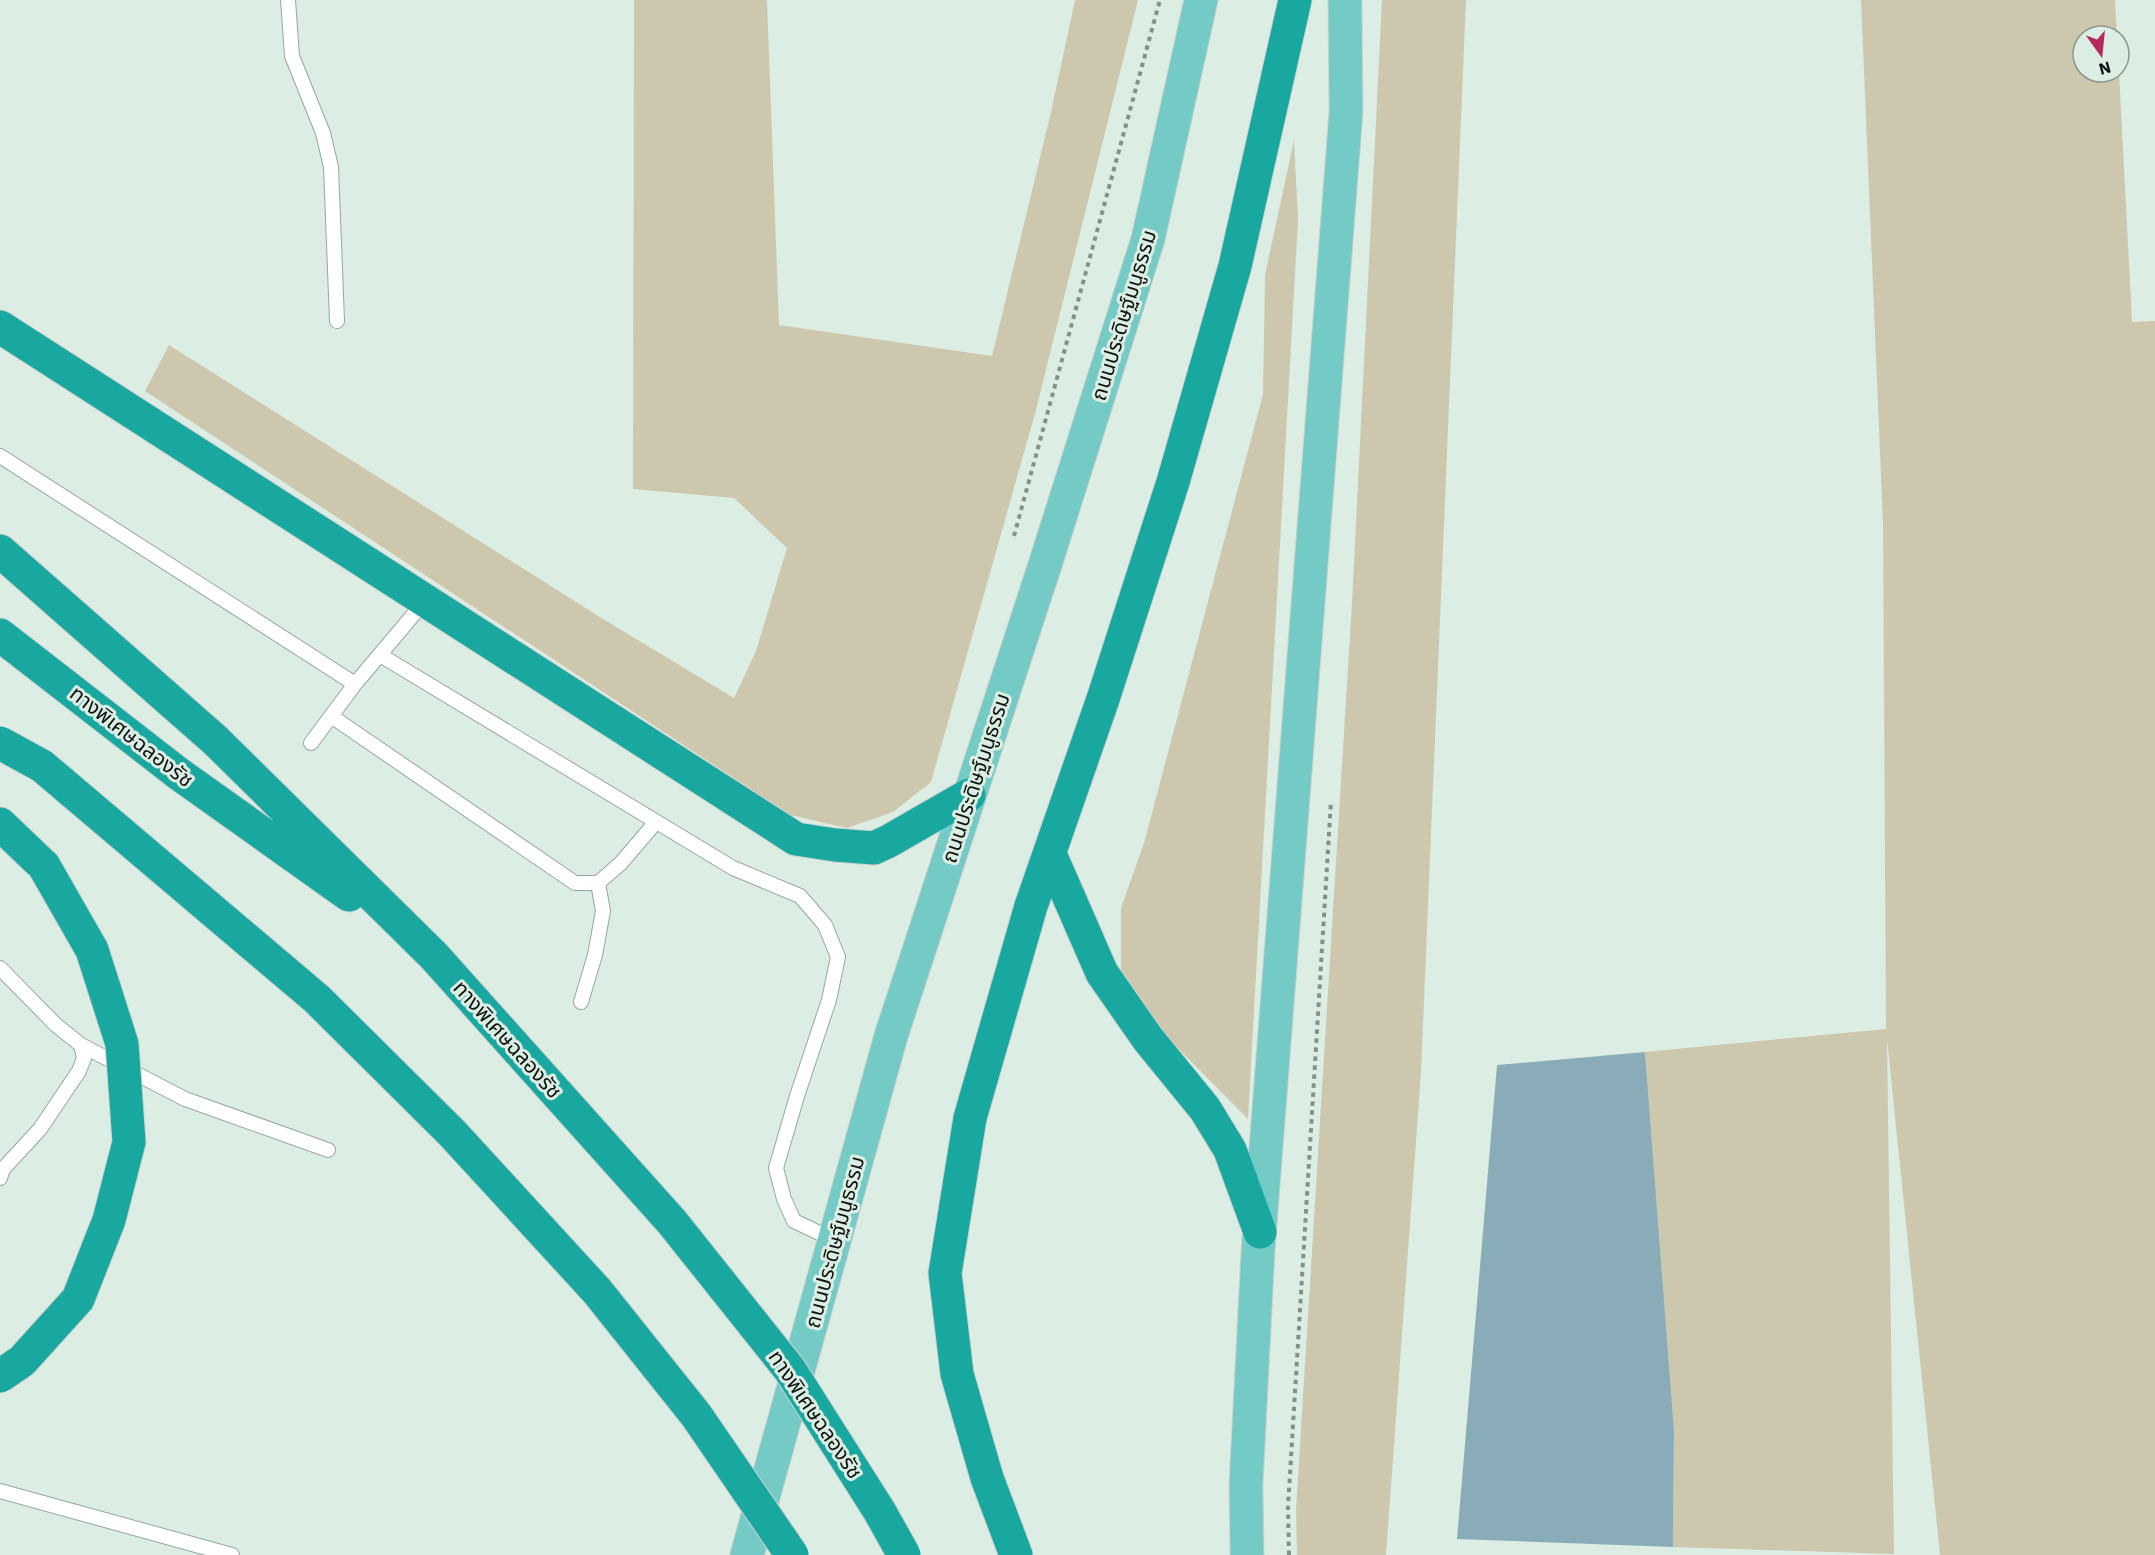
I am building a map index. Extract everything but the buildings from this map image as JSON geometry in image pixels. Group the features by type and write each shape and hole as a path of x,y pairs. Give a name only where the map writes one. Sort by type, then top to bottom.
{"highway":[{"path":"1016,1555 987,1478 957,1374 945,1273 970,1118 1031,906 1103,699 1169,493 1232,277 1295,0"},
{"path":"0,327 796,839 874,848 969,795"},
{"path":"0,551 215,740 434,956"},
{"name":"ทางพิเศษฉลองรัช","path":"0,635 179,774 434,956 672,1222 790,1370 880,1512 904,1555"},
{"path":"0,743 42,765 317,999 452,1134 604,1300 696,1414 792,1555"},
{"path":"0,824 44,866 92,950 122,1044 129,1142 109,1220 78,1299 22,1361 0,1376"},
{"path":"1050,854 1102,974 1148,1039 1205,1109 1230,1150 1260,1232"}],"main road":[{"name":"ถนนประดิษฐ์มนูธรรม","path":"747,1555 891,1036 1148,239 1201,0"},
{"path":"1247,1555 1246,1484 1260,1232 1346,112 1346,0"}],"lane":[{"path":"288,0 292,56 323,133 331,167 337,321"},
{"path":"0,456 355,684"},
{"path":"311,742 355,684 426,601"},
{"path":"380,655 733,868 800,896 825,925 838,957 829,1000 776,1168 784,1199 794,1221 834,1240"},
{"path":"331,716 575,883 598,883 621,863 656,822"},
{"path":"581,1002 595,955 603,911 598,883"},
{"path":"0,968 56,1025 81,1045 185,1099 328,1150"},
{"path":"0,1178 3,1169 40,1129 79,1071 84,1058 81,1045"},
{"path":"0,1491 232,1555"}],"shaded area":[{"path":"634,0 767,0 779,325 992,356 1051,112 1075,0 1138,0 1036,410 931,782 893,812 847,828 790,815 145,391 169,345 603,619 734,698 756,651 787,548 734,498 633,489"},
{"path":"1382,0 1466,0 1421,1072 1386,1555 1297,1555 1296,1510 1352,603"},
{"path":"1861,0 2115,0 2116,24 2071,24 2071,84 2120,84 2132,322 2155,321 2155,1555 1940,1555 1887,1039 1894,1554 1673,1547 1674,1430 1645,1052 1886,1029 1883,524"},
{"path":"1294,140 1298,220 1248,1119 1146,1016 1121,970 1121,908 1144,843 1263,394 1265,275"}],"water":[{"path":"1645,1052 1674,1430 1673,1547 1457,1539 1497,1065"}]}
